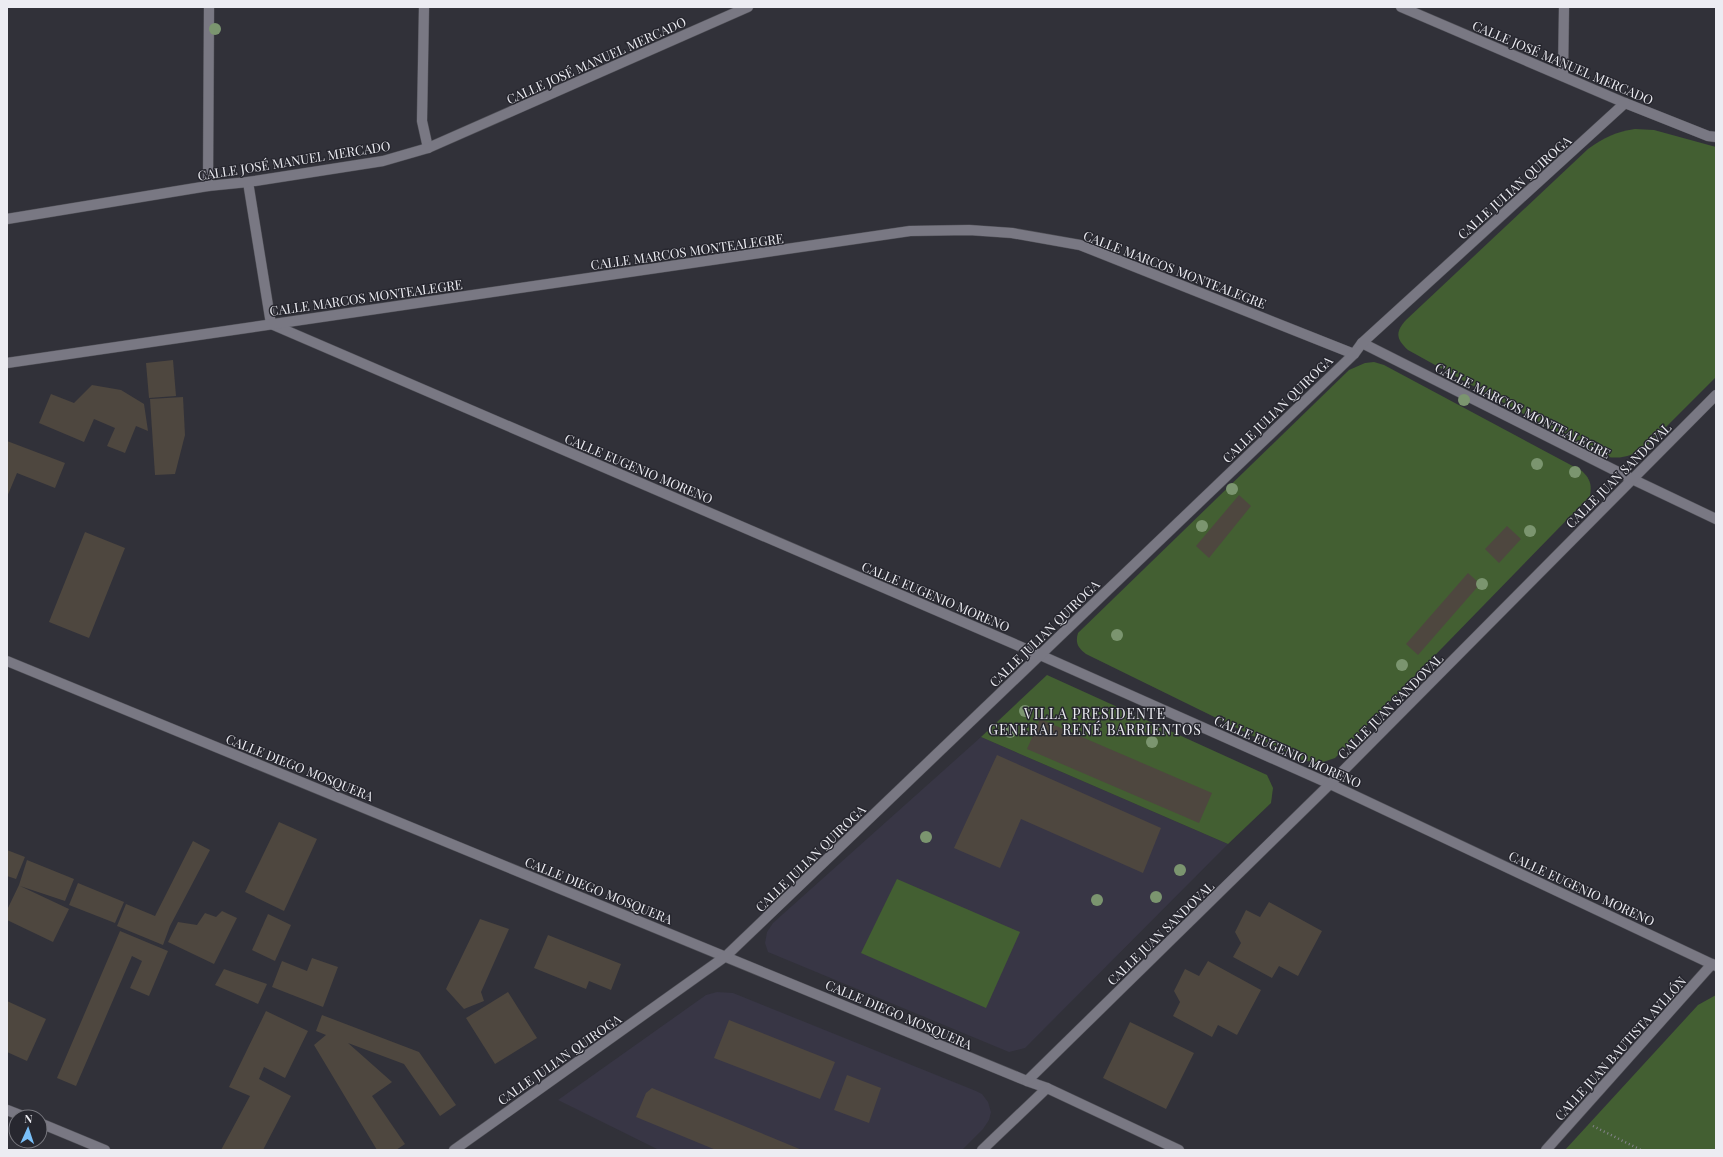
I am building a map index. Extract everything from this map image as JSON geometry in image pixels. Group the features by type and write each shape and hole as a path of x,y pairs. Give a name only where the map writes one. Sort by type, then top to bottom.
{"street":[{"path":"208,7 208,186"},
{"path":"424,7 422,121 428,148"},
{"name":"CALLE JOSÉ MANUEL MERCADO","path":"7,220 208,186 248,182 383,161 428,148 748,7"},
{"name":"CALLE JOSÉ MANUEL MERCADO","path":"1401,7 1625,103 1708,136 1716,137"},
{"path":"1563,76 1564,7"},
{"name":"CALLE JULIAN QUIROGA","path":"454,1150 726,956 1354,354 1362,343 1625,103"},
{"path":"248,182 271,324"},
{"name":"CALLE MARCOS MONTEALEGRE","path":"7,363 910,231 969,230 1012,233 1080,245 1354,354"},
{"name":"CALLE EUGENIO MORENO","path":"271,324 1040,655 1330,784 1714,965"},
{"name":"CALLE MARCOS MONTEALEGRE","path":"1362,343 1632,479 1716,519"},
{"name":"CALLE JUAN SANDOVAL","path":"1027,1081 1330,784 1716,395"},
{"name":"CALLE DIEGO MOSQUERA","path":"7,661 1047,1088 1179,1150"},
{"name":"CALLE JUAN BAUTISTA AYLLÓN","path":"1546,1150 1714,965"},
{"path":"982,1150 1047,1088"},
{"path":"48,1126 105,1150"}],"path":[{"path":"1575,1118 1641,1150"}],"shaded area":[{"path":"981,737 1228,844 1025,1048 1009,1052 768,952 765,943 767,932 773,923"},
{"path":"717,992 733,993 976,1091 982,1094 988,1102 991,1112 989,1120 983,1129 962,1150 659,1150 558,1100 706,995"}],"green space":[{"path":"1635,129 1654,130 1716,147 1716,377 1647,446 1635,453 1618,458 1598,455 1408,350 1399,339 1398,335 1402,324 1406,320 1588,149 1610,136"},
{"path":"1374,362 1384,365 1582,471 1590,482 1591,492 1590,496 1335,758 1323,762 1304,761 1086,654 1081,650 1077,642 1078,633 1349,370 1365,363"},
{"path":"1047,675 1267,775 1273,788 1271,803 1228,844 981,737"},
{"path":"897,879 1020,932 986,1008 861,953"},
{"path":"1716,995 1716,1150 1565,1150 1698,1005"}],"building":[{"path":"173,360 176,396 149,398 146,363"},
{"path":"92,385 121,390 144,404 148,431 136,426 125,453 107,446 115,428 94,419 84,442 39,423 51,394 74,403"},
{"path":"183,397 185,435 175,474 155,475 150,399"},
{"path":"7,441 65,463 55,488 17,473 7,497"},
{"path":"1239,495 1251,506 1209,558 1196,546"},
{"path":"1507,526 1521,539 1499,563 1485,549"},
{"path":"85,532 125,548 89,638 49,622"},
{"path":"1468,573 1480,584 1418,655 1406,644"},
{"path":"1040,719 1212,793 1199,823 1027,749"},
{"path":"997,755 1161,828 1143,873 1021,819 1000,868 954,848"},
{"path":"279,822 317,839 284,911 245,892"},
{"path":"193,841 210,850 170,926 163,945 117,926 126,904 155,916"},
{"path":"7,850 25,857 16,879 7,876"},
{"path":"27,860 74,879 65,901 20,886 69,909 53,942 7,920 7,910 19,885"},
{"path":"78,883 124,902 115,923 69,905"},
{"path":"1269,902 1322,931 1298,976 1279,966 1272,978 1233,957 1241,943 1235,932 1246,910 1260,917"},
{"path":"222,911 237,918 214,964 168,942 178,922 197,925 205,913 216,917"},
{"path":"268,914 291,925 275,961 252,950"},
{"path":"480,919 509,929 481,992 484,1001 464,1009 446,989"},
{"path":"120,931 168,951 149,996 130,988 142,961 132,956 76,1086 57,1078"},
{"path":"548,935 621,964 611,990 589,981 586,989 534,968"},
{"path":"312,958 338,967 323,1007 272,987 282,961 307,971"},
{"path":"1208,961 1261,990 1237,1035 1218,1025 1212,1037 1173,1016 1180,1002 1174,991 1185,969 1199,976"},
{"path":"224,969 267,984 258,1004 215,985"},
{"path":"508,992 537,1038 495,1064 466,1018"},
{"path":"7,1001 46,1019 27,1061 7,1052"},
{"path":"266,1011 308,1031 285,1078 264,1067 259,1079 291,1096 263,1150 221,1150 250,1096 229,1087"},
{"path":"322,1015 419,1052 456,1105 440,1116 404,1064 348,1043 392,1082 372,1096 405,1144 396,1150 377,1150 314,1045 326,1035 316,1031"},
{"path":"729,1020 835,1062 820,1099 714,1058"},
{"path":"1130,1022 1194,1053 1166,1109 1103,1078"},
{"path":"847,1075 881,1088 869,1123 834,1110"},
{"path":"652,1088 802,1150 716,1150 636,1117 646,1093"}],"district":[{"name":"VILLA PRESIDENTE GENERAL RENÉ BARRIENTOS","path":"1095,722"}]}
